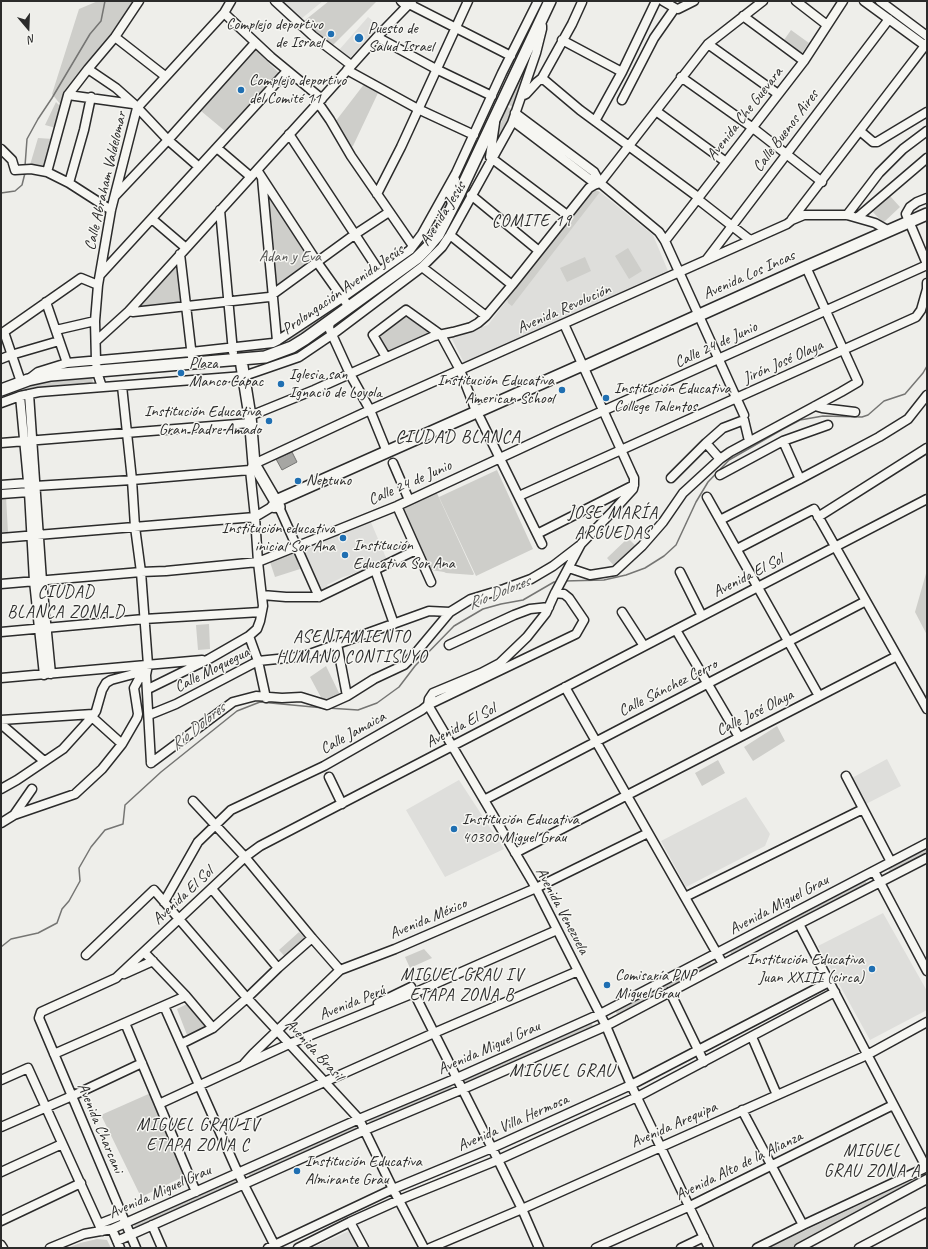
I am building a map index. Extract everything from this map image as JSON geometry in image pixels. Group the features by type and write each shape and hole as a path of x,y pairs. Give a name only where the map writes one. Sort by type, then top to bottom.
{"main road":[{"name":"Prolongación Avenida Jesús","path":"1,390 24,381 96,366 193,364 265,357 279,359 330,320 417,258 438,235 452,209 550,1"},
{"name":"Avenida Los Incas","path":"275,505 478,414 580,366 584,367 927,214"},
{"path":"238,360 244,376 250,420 252,467 275,505"},
{"name":"Avenida Los Incas","path":"275,505 388,452 478,414"}],"street":[{"path":"47,172 68,95 115,37 140,1"},
{"name":"Calle Abraham Valdelomar","path":"102,387 96,366 95,321 98,285 111,210 135,106 224,13 231,1"},
{"path":"275,1 349,68 418,108 474,135"},
{"path":"377,194 401,147 468,1"},
{"path":"98,285 81,278 2,333 24,381 38,372 67,363 96,366 191,352 273,343 277,341 342,298 410,250 422,234 456,173 538,1"},
{"path":"595,121 622,72 656,1"},
{"path":"663,1 678,9 694,1"},
{"path":"1,443 250,420 434,336 471,327 478,323 486,316 512,285 589,188 600,183 708,44 764,1"},
{"path":"796,1 827,26"},
{"name":"Avenida Che Guevara","path":"664,241 804,61 843,1"},
{"path":"792,220 926,45 864,1"},
{"path":"880,1 927,36"},
{"path":"96,341 129,311 319,102 407,2 511,56"},
{"path":"522,95 524,96 536,82 542,78 572,24 578,2"},
{"path":"622,100 654,38 675,8"},
{"path":"224,13 319,102 320,107 330,120 351,156 413,246"},
{"path":"743,16 804,61"},
{"name":"Calle Buenos Aires","path":"706,261 889,19"},
{"name":"Avenida Jesús","path":"1,403 20,396 44,392 244,376 279,359 304,354 333,334 422,267 442,247 450,235 514,117 536,53 542,29 540,23"},
{"path":"376,36 436,69 492,96"},
{"path":"115,37 165,76"},
{"path":"562,40 622,72"},
{"path":"115,196 168,140 255,43"},
{"path":"708,44 778,94"},
{"path":"88,69 116,88 168,140 199,167"},
{"path":"100,276 287,71"},
{"path":"542,78 595,121 698,197 700,201 750,240"},
{"path":"681,78 753,128 822,182"},
{"path":"68,95 135,106"},
{"path":"69,183 91,98"},
{"path":"656,111 726,162"},
{"path":"860,131 873,142 877,142 927,112"},
{"path":"514,117 594,172 600,183 659,232 679,272 744,415"},
{"path":"495,118 490,154 492,159 567,215"},
{"path":"848,216 879,173 902,149 927,131"},
{"path":"289,134 379,271"},
{"path":"217,148 251,177"},
{"path":"1,149 12,160 15,170 31,169 47,172 69,183 111,210"},
{"path":"858,218 927,158"},
{"path":"257,170 317,262 349,307"},
{"path":"452,209 451,199 456,173"},
{"path":"262,177 277,341"},
{"path":"471,195 539,250"},
{"path":"927,198 916,202 910,207 906,214 927,264"},
{"path":"220,210 233,348 238,360"},
{"path":"129,311 133,312 269,297 354,235 389,212"},
{"name":"Avenida Revolución","path":"252,467 370,410 706,261 804,215 848,216 875,223 889,231"},
{"path":"152,219 183,251 186,306 193,364"},
{"path":"450,235 512,285"},
{"name":"Calle 24 de Junio","path":"1,584 258,562 397,506 604,410 718,360 927,264"},
{"path":"422,267 486,316"},
{"path":"567,570 590,575 616,570 642,546 663,522 683,493 720,459 749,441 858,382 806,267"},
{"name":"Jirón José Olaya","path":"519,496 916,317 921,310 927,289 927,283"},
{"path":"46,302 67,363"},
{"path":"386,357 373,335 406,310 441,335 460,370 478,414 542,544"},
{"path":"330,320 329,328 350,374 370,410 388,452"},
{"path":"56,330 95,321"},
{"path":"122,386 141,572 148,666 146,675 148,689 151,763 233,702 256,696 266,698 301,697 327,705 347,696 374,679 404,665 450,612 471,599 531,579 553,566 581,544 632,490 634,484 632,474 564,324"},
{"path":"1,359 59,341"},
{"path":"29,394 32,440 30,487"},
{"path":"720,520 879,437 908,419 927,395"},
{"path":"20,396 23,440 30,487 48,674"},
{"path":"815,406 855,412"},
{"path":"671,478 723,428 744,420 749,441"},
{"path":"720,475 783,441 828,425"},
{"path":"783,441 800,479"},
{"path":"706,443 720,459"},
{"path":"818,517 927,448"},
{"path":"393,463 409,500"},
{"path":"1,485 30,487 132,480 252,467 258,562 263,606 257,629 249,636 209,659 148,689"},
{"path":"537,534 634,484"},
{"path":"1,494 30,487"},
{"path":"707,497 819,696"},
{"name":"Avenida El Sol","path":"39,1018 41,1012 116,978 245,857 260,846 927,499"},
{"path":"1,538 255,517 275,505 297,547 319,597"},
{"path":"397,506 431,582"},
{"path":"736,549 814,509 897,656 925,700 927,709"},
{"path":"428,705 429,699 433,693 481,673 500,662 527,637 546,613 581,544"},
{"path":"262,595 319,597 416,550"},
{"path":"375,570 394,624"},
{"path":"680,572 702,616"},
{"name":"Calle Jamaica","path":"164,902 198,842 231,810 324,766 428,705 576,634 584,620 569,598 556,591"},
{"name":"Calle Sánchez Cerro","path":"484,800 866,601"},
{"path":"449,645 514,615 530,610 549,607"},
{"name":"Calle Moquegua","path":"149,715 176,704 258,660 307,655 429,611 450,612"},
{"path":"1,632 144,619 261,612"},
{"path":"622,612 644,646"},
{"path":"676,630 739,737"},
{"path":"249,636 258,660 266,698"},
{"path":"337,644 347,696"},
{"name":"Calle José Olaya","path":"515,853 897,656"},
{"path":"1,678 148,666 209,659"},
{"path":"1,789 64,749 96,711 102,690 106,683 111,680 141,672 148,666"},
{"path":"1,823 14,815 75,794 102,769 122,744 137,718 138,714 134,688 141,675 141,672"},
{"path":"564,688 723,964"},
{"name":"Avenida Venezuela","path":"428,705 536,888 606,1026 631,1086 709,1248"},
{"path":"1,720 93,715 122,744"},
{"path":"1,724 44,761"},
{"path":"846,776 891,862"},
{"path":"329,777 342,804"},
{"path":"14,815 32,789"},
{"path":"194,802 245,857 340,970"},
{"path":"685,897 863,809"},
{"name":"Avenida México","path":"244,1064 340,970 395,949 536,888 648,833"},
{"name":"Avenida Miguel Grau","path":"50,1248 100,1228 112,1230 359,1119 457,1078 600,1014 927,843"},
{"name":"Avenida Miguel Grau","path":"119,1244 131,1235 152,1225 606,1026 927,858"},
{"path":"874,871 927,970"},
{"path":"212,889 278,968"},
{"name":"Avenida Brasil","path":"86,955 154,890 247,998 359,1119 366,1130 393,1190 424,1248"},
{"path":"757,1248 926,1167 799,924"},
{"path":"539,1248 522,1209 413,990 557,930"},
{"path":"181,1044 212,1028 312,938"},
{"path":"144,952 186,996 212,1028"},
{"path":"116,978 153,961"},
{"path":"219,1129 434,1033 578,971"},
{"name":"Avenida Villa Hermosa","path":"273,1247 393,1190 631,1086 829,982"},
{"name":"Avenida Perú","path":"159,1104 289,1044 358,1016 370,1006 413,990"},
{"path":"670,992 704,1062"},
{"name":"Avenida Villa Hermosa","path":"298,1248 399,1200 498,1160 637,1097 835,992"},
{"path":"54,1054 186,996"},
{"path":"164,1006 238,1173 273,1247"},
{"name":"Avenida Charcani","path":"39,1018 136,1248"},
{"path":"125,1023 196,1192"},
{"path":"925,1023 927,1032"},
{"name":"Avenida Arequipa","path":"430,1248 522,1209 867,1055 925,1023"},
{"path":"752,1037 777,1095"},
{"path":"1,1127 142,1063"},
{"path":"1,1080 28,1068 100,1228 122,1215"},
{"name":"Avenida Alto de la Alianza","path":"596,1248 690,1206 893,1105"},
{"path":"742,1110 803,1225"},
{"path":"1,1172 62,1144"},
{"path":"803,1247 927,1179"},
{"path":"1,1221 81,1183"},
{"path":"859,1248 927,1212"},
{"path":"350,1222 364,1248"},
{"path":"152,1225 162,1248"},
{"path":"112,1230 119,1244"},
{"path":"681,1248 704,1237"}],"shaded area":[{"path":"280,1 323,1 301,19"},
{"name":"Puesto de Salud Israel","path":"368,17 379,26 349,59 339,50"},
{"path":"595,190 600,192 653,235 668,271 667,273 465,365 451,337 488,325 550,243"},
{"path":"292,452 297,462 282,470 276,459"},
{"name":"Institución Educativa Sor Ana","path":"370,520 387,560 343,577 327,585 329,589 322,591 303,550"},
{"path":"887,759 901,786 866,804 850,779"},
{"name":"Institución Educativa 40300 Miguel Grau","path":"459,780 504,849 445,877 406,810"},
{"path":"746,797 770,834 765,846 686,887 661,841"},
{"name":"Institución Educativa Juan XXIII (circa)","path":"883,913 927,991 927,1010 870,1040 818,946"},
{"path":"351,1230 360,1248 312,1248"}],"green space":[{"path":"98,1 136,1 61,105 52,94 79,9"},
{"name":"Complejo deportivo de Israel","path":"329,1 377,1 332,46 304,21"},
{"path":"791,30 809,43 802,53 784,40"},
{"name":"Complejo deportivo del Comité 11","path":"255,49 279,73 225,131 201,111"},
{"path":"532,51 528,64 513,107 507,104"},
{"path":"365,83 378,91 378,93 353,146 350,148 335,122"},
{"path":"56,102 61,107 56,128 45,125"},
{"path":"506,106 513,110 495,145"},
{"path":"38,138 53,139 45,169 30,165"},
{"path":"450,189 449,208 441,223 422,248 349,302 347,297 404,256"},
{"name":"Adan y Eva","path":"267,190 312,261 276,287 273,256"},
{"path":"595,190 600,192 512,306 508,303 507,298 591,192"},
{"path":"890,196 900,207 883,223 873,212"},
{"path":"628,248 642,271 629,279 615,256"},
{"path":"585,257 591,271 567,282 560,268"},
{"path":"179,263 182,304 139,308"},
{"path":"409,270 411,273 337,328 335,322"},
{"path":"341,303 343,305 302,337 269,352 238,354 239,351 272,346"},
{"path":"406,315 430,333 387,353 378,336"},
{"path":"92,377 93,383 34,389 1,399 1,395 27,385 51,380"},
{"path":"497,470 533,549 476,576 439,497"},
{"path":"436,491 474,574 473,575 446,573 431,570 400,507"},
{"path":"1,496 6,496 8,533 1,533"},
{"path":"628,538 637,547 616,568 607,558"},
{"path":"295,553 300,569 275,577 270,562"},
{"path":"927,570 927,635 915,612"},
{"path":"209,624 210,649 198,650 196,625"},
{"path":"326,666 340,695 324,703 310,677"},
{"path":"777,726 785,741 753,761 744,747"},
{"path":"718,760 725,773 702,786 695,773"},
{"path":"927,847 927,855 891,874 888,868"},
{"path":"864,879 868,885 732,956 729,950"},
{"path":"299,932 308,941 288,960 279,950"},
{"path":"424,949 432,958 410,968 405,957"},
{"path":"709,960 712,966 618,1016 615,1010"},
{"path":"189,1003 208,1026 187,1035 177,1009"},
{"path":"587,1022 591,1023 593,1026 589,1030 466,1085 462,1080"},
{"path":"450,1085 452,1087 451,1091 370,1124 369,1121 372,1117"},
{"path":"153,1092 189,1174 141,1197 101,1115"},
{"path":"354,1124 360,1128 250,1177 249,1174 251,1171"},
{"path":"927,1173 927,1176 791,1248 768,1248"},
{"path":"234,1178 238,1179 239,1182 237,1185 138,1229 135,1228 134,1225 136,1222"},
{"path":"97,1239 107,1240 111,1248 68,1248 80,1243"}],"waterway":[{"path":"25,166 27,139 90,34 101,21 105,1"},
{"path":"1,193 15,191 22,185 25,173"},
{"name":"Río Dolores","path":"564,581 604,580 626,575 645,568 664,556 676,545 696,502 708,482 729,460 800,420 823,416 862,417 868,415 884,401 905,394 927,366"},
{"name":"Río Dolores","path":"328,708 358,710 377,703 399,687 415,666 454,626 483,609 523,600 554,582 558,582"},
{"name":"Río Dolores","path":"1,947 11,939 38,933 57,923 62,909 69,901 80,881 79,868 91,847 105,830 123,824 125,805 161,772 237,711 260,702 324,708"}],"place":[{"name":"Complejo deportivo de Israel","path":"331,34"},
{"name":"Puesto de Salud Israel","path":"359,38"},
{"name":"Complejo deportivo del Comité 11","path":"241,90"},
{"name":"Plaza Manco Cápac","path":"181,373"},
{"name":"Iglesia san Ignacio de Loyola","path":"281,384"},
{"name":"Institución Educativa American School","path":"562,390"},
{"name":"Institución Educativa College Talentos","path":"606,398"},
{"name":"Institución Educativa Gran Padre Amado","path":"269,421"},
{"name":"Neptuno","path":"298,481"},
{"name":"Institución educativa inicial Sor Ana","path":"343,538"},
{"name":"Institución Educativa Sor Ana","path":"345,555"},
{"name":"Institución Educativa 40300 Miguel Grau","path":"454,829"},
{"name":"Institución Educativa Juan XXIII (circa)","path":"872,969"},
{"name":"Comisaría PNP Miguel Grau","path":"607,985"},
{"name":"Institución Educativa Almirante Grau","path":"297,1171"}],"district":[{"name":"COMITE 19","path":"532,222"},
{"name":"CIUDAD BLANCA","path":"458,437"},
{"name":"JOSE MARÍA ARGUEDAS","path":"613,524"},
{"name":"CIUDAD BLANCA ZONA D","path":"66,603"},
{"name":"ASENTAMIENTO HUMANO CONTISUYO","path":"352,648"},
{"name":"MIGUEL GRAU IV ETAPA ZONA B","path":"462,986"},
{"name":"MIGUEL GRAU","path":"562,1071"},
{"name":"MIGUEL GRAU IV ETAPA ZONA C","path":"198,1136"},
{"name":"MIGUEL GRAU ZONA A","path":"872,1162"}]}
